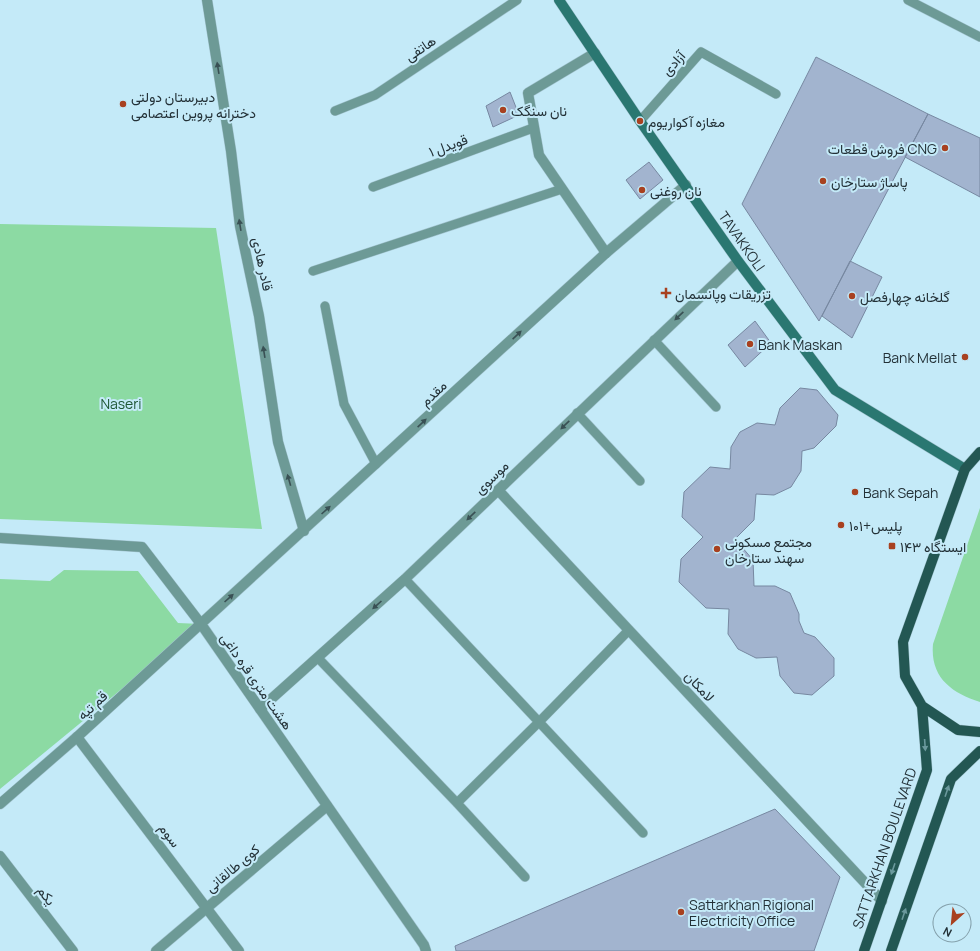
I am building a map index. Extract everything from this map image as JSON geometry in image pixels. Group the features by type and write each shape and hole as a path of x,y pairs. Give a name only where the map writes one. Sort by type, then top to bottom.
{"main road":[{"name":"TAVAKKOLI","path":"559,0 640,121 738,261 835,390 965,469"},
{"path":"980,452 965,469 903,642 905,676 922,706 958,730 980,732"},
{"name":"SATTARKHAN BOULEVARD","path":"864,951 927,770 922,706"},
{"path":"891,951 951,779 980,751"}],"street":[{"name":"قادر هادی","path":"207,0 231,151 240,226 259,316 278,442 304,531"},
{"path":"595,53 528,93 539,155 606,253"},
{"name":"مقدم","path":"201,624 606,253 686,185"},
{"name":"موسوی","path":"260,709 405,579 577,413 738,261"},
{"name":"لامکان","path":"498,490 882,901"},
{"name":"هشت متری قره داغی","path":"0,538 142,547 201,624 424,945 426,951"},
{"name":"قم تپه","path":"0,804 78,737 201,624"},
{"name":"سوم","path":"78,737 240,951"},
{"name":"کوی طالقانی","path":"156,951 206,907 327,806"},
{"name":"یکم","path":"0,856 73,951"}],"lane":[{"name":"هاتفی","path":"335,110 375,95 517,0"},
{"path":"908,0 980,37"},
{"name":"آزادی","path":"640,121 701,52 776,94"},
{"name":"قویدل ۱","path":"373,187 533,128"},
{"path":"313,271 562,189"},
{"path":"326,306 344,404 376,464"},
{"path":"654,340 716,408"},
{"path":"577,413 640,481"},
{"path":"405,579 644,833"},
{"path":"457,803 629,630"},
{"path":"318,658 457,803 525,877"}],"green space":[{"name":"Naseri","path":"0,224 216,228 262,529 0,519"},
{"path":"980,508 980,702 960,694 944,682 935,666 933,644"},
{"path":"64,570 138,571 178,623 201,624 0,789 0,579 50,581"}],"building":[{"name":"پاساژ ستارخان","path":"816,57 928,114 819,321 742,204"},
{"name":"نان سنگک","path":"510,92 519,115 493,127 486,106"},
{"name":"فروش قطعات CNG","path":"928,114 980,138 980,197 905,157"},
{"name":"نان روغنی","path":"649,162 663,180 640,199 626,180"},
{"name":"گلخانه چهارفصل","path":"850,261 882,277 852,338 822,316"},
{"name":"Bank Maskan","path":"755,321 771,343 745,367 728,345"},
{"name":"مجتمع مسکونی سهند ستارخان","path":"800,388 817,390 838,415 836,426 814,448 802,451 801,471 791,487 774,495 756,494 754,520 735,539 753,560 754,586 775,586 790,593 799,614 799,621 804,633 815,637 834,658 834,676 812,695 794,693 780,676 777,657 756,658 738,649 728,634 729,609 706,608 679,582 681,559 703,537 682,517 684,492 710,467 730,469 731,447 740,432 757,423 775,425 780,408"},
{"name":"Sattarkhan Rigional Electricity Office","path":"775,809 840,877 814,951 456,951 455,946"}],"place":[{"name":"دبیرستان دولتی دخترانه پروین اعتصامی","path":"123,104"},
{"name":"نان سنگک","path":"503,110"},
{"name":"مغازه آکواریوم","path":"640,121"},
{"name":"فروش قطعات CNG","path":"945,148"},
{"name":"پاساژ ستارخان","path":"823,181"},
{"name":"نان روغنی","path":"642,190"},
{"name":"تزریقات وپانسمان","path":"666,293"},
{"name":"گلخانه چهارفصل","path":"852,296"},
{"name":"Bank Maskan","path":"750,344"},
{"name":"Bank Mellat","path":"965,357"},
{"name":"Bank Sepah","path":"855,492"},
{"name":"پلیس+۱۰۱","path":"841,525"},
{"name":"ایستگاه ۱۴۳","path":"892,546"},
{"name":"مجتمع مسکونی سهند ستارخان","path":"717,549"},
{"name":"Sattarkhan Rigional Electricity Office","path":"681,912"}]}
